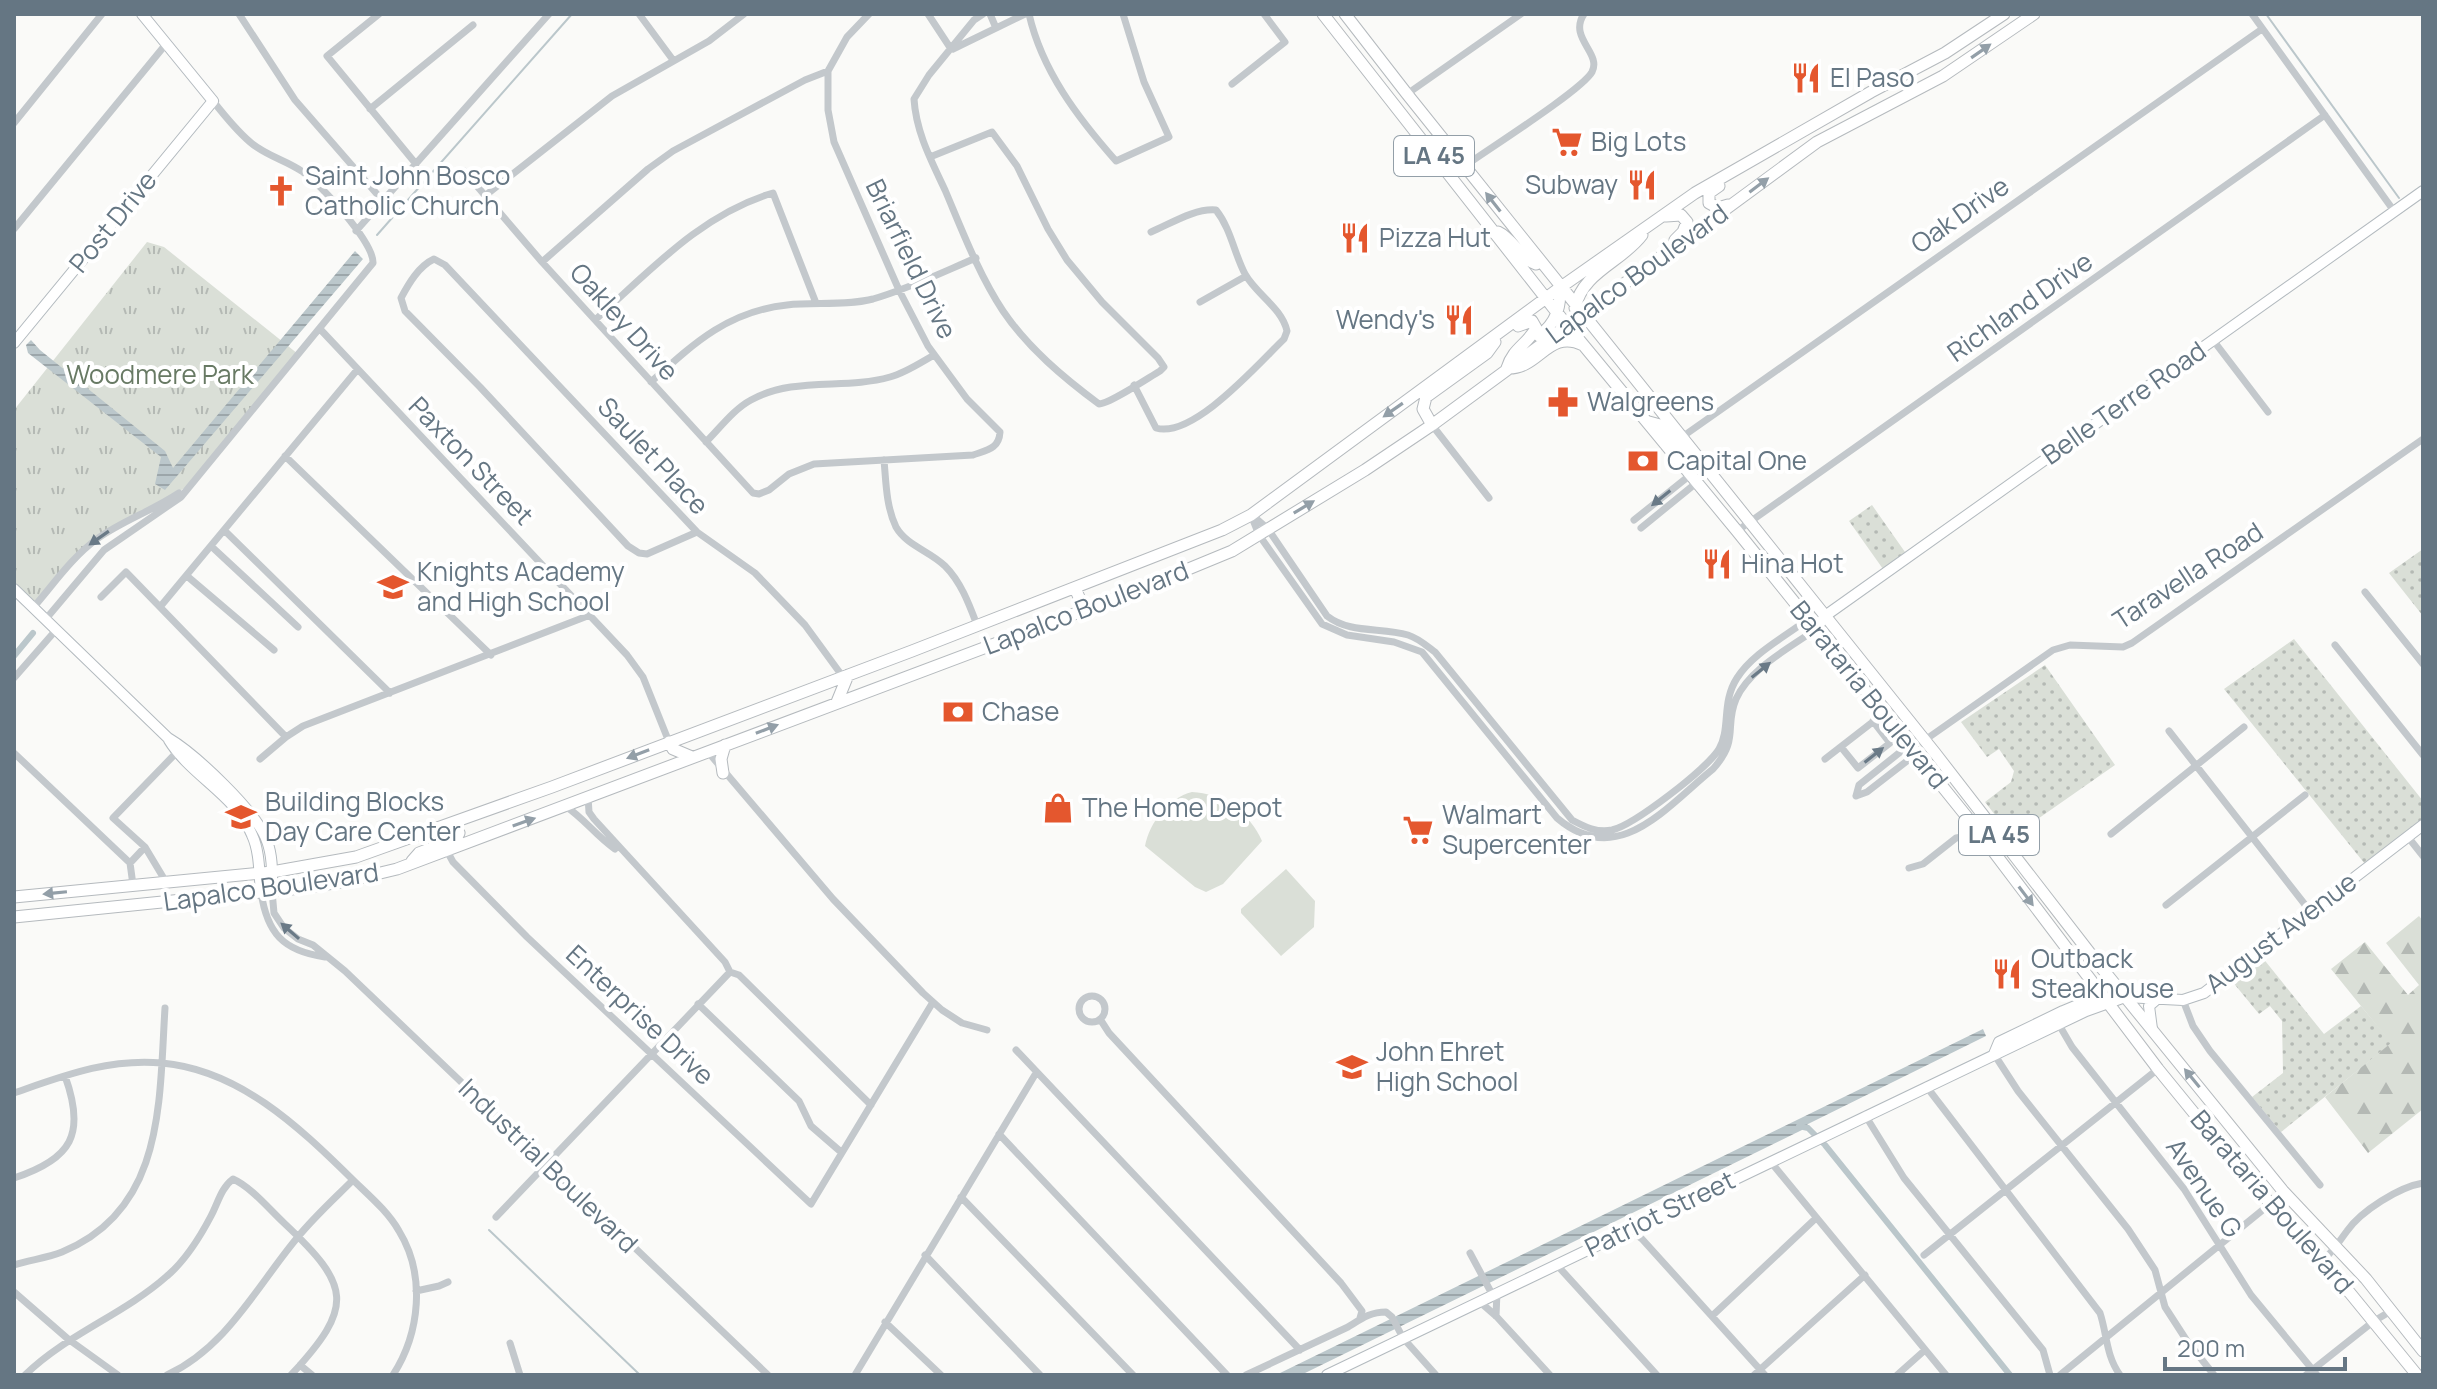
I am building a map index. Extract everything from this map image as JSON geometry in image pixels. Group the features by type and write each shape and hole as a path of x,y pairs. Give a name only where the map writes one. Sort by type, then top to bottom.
{"main road":[{"name":"Barataria Boulevard","path":"1323,14 1558,313 1574,319 1645,391 1925,740 2125,997 2283,1191 2423,1351"},
{"name":"Barataria Boulevard","path":"1345,14 1560,286 1586,348 1975,827 2158,1069 2417,1375"},
{"name":"Lapalco Boulevard","path":"14,897 272,872 356,857 515,801 960,633 1222,530 1251,515 1560,286 1716,180 1945,53 2004,14"},
{"name":"Lapalco Boulevard","path":"20,916 347,881 409,865 1217,557 1365,470 1432,425 1817,142 1943,76 2034,14"},
{"path":"1383,90 1407,94"},
{"path":"1394,105 1419,110"},
{"path":"1735,204 1718,208 1707,199 1709,193 1734,177 1757,156"},
{"path":"1439,162 1465,166"},
{"path":"1448,174 1475,179"},
{"path":"1645,267 1686,227 1687,222 1681,215 1661,217"},
{"path":"1574,319 1577,295 1584,286 1632,249 1650,225"},
{"path":"1494,232 1503,233 1530,263 1540,261"},
{"path":"1610,264 1600,279 1600,285 1606,293 1613,290"},
{"path":"1513,355 1549,328 1558,313 1560,286"},
{"path":"1432,425 1423,409 1426,397 1487,353 1503,331 1527,322 1534,321 1535,331 1520,344 1507,368 1518,369 1561,339 1573,340 1586,348 1597,344 1633,385 1645,391"},
{"path":"1451,409 1438,411 1434,401 1468,367"},
{"path":"1649,422 1660,425 1695,467 1699,469 1705,465"},
{"path":"1692,480 1715,478"},
{"path":"1217,557 1229,540 1222,530"},
{"path":"1075,588 1084,609"},
{"path":"1038,602 1048,623"},
{"path":"960,633 977,650"},
{"path":"885,661 893,681"},
{"path":"818,686 832,704 846,676"},
{"path":"708,752 701,742 702,737 728,726 738,716"},
{"path":"1900,734 1925,740"},
{"path":"669,742 673,749 692,757"},
{"path":"723,773 721,759 725,745"},
{"path":"1913,750 1935,753"},
{"path":"487,836 476,833 475,823 515,801"},
{"path":"409,865 419,853 456,839 459,833 451,824"},
{"path":"110,907 108,898 115,891 165,887 189,880"},
{"path":"20,916 46,907 90,902 92,894 88,890"}],"street":[{"path":"14,123 102,14"},
{"path":"45,620 115,541 174,502 190,485 373,263 373,254 356,231 307,175 250,142 142,14"},
{"path":"239,14 295,100 383,201"},
{"path":"379,14 327,56 416,164"},
{"path":"356,231 549,14"},
{"path":"639,14 673,60"},
{"path":"486,195 612,96 718,35 744,14"},
{"path":"542,262 648,169 673,151 805,80 828,71 847,37 869,14"},
{"path":"928,14 951,49"},
{"path":"930,157 992,132 1017,166 1067,260 1164,367 1105,405 1099,404 1075,386 1016,328 996,299 976,258 930,157 920,134 914,99 929,75 974,20 983,14"},
{"path":"990,14 996,28"},
{"path":"951,49 1027,14 1064,97 1116,161 1169,137 1148,92 1123,14"},
{"path":"1232,84 1285,42 1264,14"},
{"path":"1407,94 1521,14"},
{"path":"1465,166 1575,89 1592,73 1594,62 1579,32 1579,21 1584,14"},
{"path":"2252,14 2394,211"},
{"path":"370,109 473,25"},
{"name":"Oak Drive","path":"1682,437 2262,29"},
{"path":"14,229 166,44"},
{"name":"Briarfield Drive","path":"828,71 828,110 834,142 899,290 934,355 967,399 1000,432 997,444 973,455 884,460"},
{"name":"Post Drive","path":"14,343 213,101"},
{"name":"Richland Drive","path":"1737,531 2325,115"},
{"name":"Oakley Drive","path":"464,171 542,262 753,493 769,490 789,474 814,464 884,460"},
{"name":"Belle Terre Road","path":"1825,616 2423,191"},
{"path":"595,320 696,231 758,197 773,193 816,303"},
{"path":"1134,385 1151,422 1160,429 1171,429 1211,408 1284,339 1287,331 1282,319 1246,276 1228,229 1216,210 1191,215 1151,232"},
{"path":"651,382 692,345 719,326 742,316 785,305 871,299 976,258"},
{"name":"Saulet Place","path":"697,532 647,554 628,546 405,311 401,298 409,282 429,260 434,259 445,265 697,532 755,573 805,625 846,676"},
{"path":"1200,302 1246,276"},
{"name":"Paxton Street","path":"320,329 627,655 643,677 669,742"},
{"path":"2213,340 2268,412"},
{"path":"706,442 736,412 762,395 794,385 862,382 893,377 934,355"},
{"path":"160,607 357,370"},
{"path":"1432,425 1489,498"},
{"name":"Taravella Road","path":"1925,740 2053,650 2070,645 2123,647 2132,643 2423,439"},
{"path":"285,456 491,655"},
{"path":"884,460 887,494 896,527 953,576 977,625"},
{"path":"1634,520 1692,480"},
{"path":"1641,528 1692,480"},
{"path":"33,608 98,538 156,508 190,485"},
{"path":"1251,515 1327,616 1341,624 1409,636 1435,652 1572,820 1598,831 1614,830 1638,818 1712,759 1721,746 1727,699 1737,678 1749,664 1825,616"},
{"path":"224,530 390,693"},
{"path":"211,546 298,627"},
{"path":"76,559 76,572 84,573"},
{"path":"101,597 126,572 286,737"},
{"path":"187,576 274,650"},
{"path":"14,589 179,749 113,818 145,847 166,882"},
{"path":"2365,592 2423,664"},
{"path":"260,759 303,726 590,615"},
{"path":"14,678 56,630"},
{"path":"2335,645 2423,755"},
{"path":"1825,759 1883,714"},
{"path":"1841,747 1858,768 1890,743 1873,721"},
{"path":"2111,834 2244,727"},
{"path":"2169,731 2310,911"},
{"name":"Industrial Boulevard","path":"179,749 258,822 267,840 272,872 266,891"},
{"name":"Industrial Boulevard","path":"179,749 245,821 255,842 259,873 266,891 268,923 281,940 300,951 327,958 345,971 768,1375"},
{"path":"1913,750 1867,792 1856,796 1859,785 1913,750"},
{"path":"708,752 833,899 933,1002 962,1023 987,1030"},
{"path":"14,753 130,863 133,885"},
{"path":"2166,905 2305,795"},
{"path":"588,797 589,812 625,856 725,962 730,972 739,975 871,1105"},
{"path":"565,806 577,814 600,839 625,856"},
{"name":"August Avenue","path":"2125,997 2183,1000 2204,993 2423,825"},
{"path":"1909,868 1923,864 1975,827"},
{"path":"2408,837 2423,856"},
{"path":"130,863 145,847"},
{"name":"Enterprise Drive","path":"447,851 453,862 527,937 811,1204 841,1152"},
{"path":"496,1217 730,972"},
{"path":"2078,1005 2086,995 2087,975"},
{"name":"Patriot Street","path":"1327,1375 1401,1335 2058,1023 2125,997"},
{"path":"2152,1029 2149,1006 2157,999"},
{"path":"2183,1000 2193,1026 2210,1051 2320,1185"},
{"name":"Patriot Street","path":"1994,1054 1999,1042 2087,1001 2109,1004"},
{"path":"698,1004 799,1101 811,1126 841,1152 933,1002"},
{"path":"14,1265 61,1253 83,1241 110,1221 136,1191 150,1156 162,1063 165,1008"},
{"path":"1100,1019 1109,1033 1341,1283 1360,1305 1360,1318"},
{"name":"Avenue G","path":"2058,1023 2072,1047 2184,1189 2251,1295 2312,1373"},
{"path":"1016,1050 1300,1350"},
{"path":"1994,1054 2018,1091 2128,1229 2155,1270 2165,1307 2214,1375"},
{"path":"14,1093 96,1066 121,1062 162,1063 219,1078 259,1098 306,1135 381,1208 400,1231 417,1281 412,1333 404,1358 393,1375"},
{"path":"1924,1255 2158,1069"},
{"path":"855,1375 1036,1073"},
{"path":"14,1178 55,1160 68,1145 75,1115 65,1076"},
{"path":"1926,1086 2088,1295 2100,1313 2108,1352 2120,1375"},
{"path":"1865,1115 1904,1178 2043,1350 2050,1375"},
{"path":"999,1134 1227,1375"},
{"path":"1770,1161 1946,1375"},
{"path":"25,1375 68,1339 129,1306 169,1274 203,1231 226,1184 236,1179 323,1261 336,1287 334,1316 326,1332 291,1375"},
{"path":"167,1375 189,1363 235,1320 298,1237 353,1180"},
{"path":"2322,1261 2336,1249 2354,1223 2382,1201 2396,1192 2423,1183"},
{"path":"961,1197 1133,1375"},
{"path":"2060,1375 2270,1204"},
{"path":"1712,1316 1815,1219"},
{"path":"1629,1229 1642,1239 1712,1316 1759,1373 1865,1275"},
{"path":"1470,1253 1492,1292 1496,1316"},
{"path":"925,1255 1040,1375"},
{"path":"1556,1264 1657,1375"},
{"path":"416,1291 448,1282"},
{"path":"14,1292 68,1339 118,1375"},
{"path":"1478,1301 1496,1316 1550,1375"},
{"path":"2312,1373 2374,1321 2391,1311"},
{"path":"1246,1375 1376,1312 1386,1312 1392,1317 1401,1335 1436,1375"},
{"path":"885,1322 941,1375"},
{"path":"510,1343 520,1375"},
{"path":"1897,1375 1925,1350"},
{"path":"300,1365 312,1375"}],"green space":[{"name":"Woodmere Park","path":"147,242 164,247 298,354 190,485 98,538 33,608 14,589 14,410"},
{"path":"1872,505 1905,552 1883,569 1849,521"},
{"path":"2423,549 2423,616 2389,573"},
{"path":"2294,639 2423,801 2423,820 2365,864 2224,689"},
{"path":"2045,665 2115,765 2012,837 1985,802 2011,782 2014,771 1999,749 1987,757 1961,722"},
{"path":"1192,792 1214,796 1234,807 1250,822 1262,841 1223,884 1206,892 1195,887 1145,846 1161,812 1175,800"},
{"path":"1286,869 1315,901 1314,927 1281,956 1241,913 1241,909"},
{"path":"2419,916 2423,921 2423,1109 2368,1153 2325,1097 2391,1043 2331,969 2365,942 2408,995 2419,985 2386,943"},
{"path":"2262,957 2324,1034 2361,1006 2392,1043 2281,1132 2252,1097 2283,1073 2282,1021 2270,1006 2259,1014 2231,980"}],"shaded area":[{"path":"355,251 363,259 165,490 155,484 161,457 28,353 26,345 31,340 165,451 173,468"},
{"path":"1983,1029 1986,1036 1808,1124 1802,1130 1301,1375 1276,1375"}],"waterway":[{"path":"377,235 572,14"},
{"path":"2266,14 2399,198"},
{"path":"14,656 33,633"},
{"path":"1799,1126 1808,1128 1825,1145 2010,1375"},
{"path":"489,1230 640,1375"}],"place":[{"name":"El Paso","path":"1806,78"},
{"name":"Big Lots","path":"1567,142"},
{"name":"Subway","path":"1642,185"},
{"name":"Saint John Bosco Catholic Church","path":"281,191"},
{"name":"Pizza Hut","path":"1355,238"},
{"name":"Wendy's","path":"1459,320"},
{"name":"Walgreens","path":"1563,402"},
{"name":"Capital One","path":"1643,461"},
{"name":"Hina Hot","path":"1717,564"},
{"name":"Knights Academy and High School","path":"393,587"},
{"name":"Chase","path":"958,712"},
{"name":"The Home Depot","path":"1058,808"},
{"name":"Building Blocks Day Care Center","path":"241,817"},
{"name":"Walmart Supercenter","path":"1418,830"},
{"name":"Outback Steakhouse","path":"2007,974"},
{"name":"John Ehret High School","path":"1352,1067"}]}
